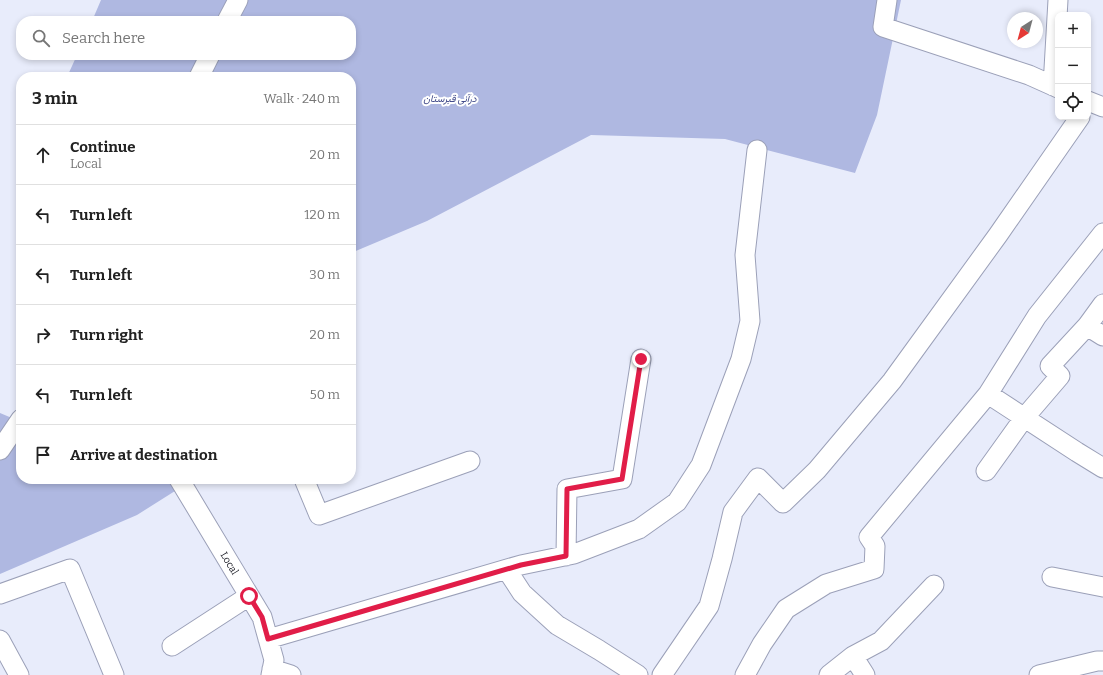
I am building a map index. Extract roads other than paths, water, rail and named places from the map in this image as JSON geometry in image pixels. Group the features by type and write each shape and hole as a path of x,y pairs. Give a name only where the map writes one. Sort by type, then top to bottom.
{"street":[{"path":"230,16 238,0"},
{"path":"887,0 883,27 1029,75 1055,87"},
{"path":"1055,84 1058,0"},
{"path":"202,72 208,60"},
{"path":"662,675 709,606 733,512 758,478 783,503 817,470 892,381 1080,120"},
{"path":"268,639 507,570 566,556 639,529 677,502 701,464 741,359 750,321 745,254 757,150"},
{"path":"745,675 762,644 786,609 826,584 874,569 875,546 869,537 988,394 1037,316 1103,232"},
{"path":"986,471 1024,418 1060,376 1050,366 1087,326 1103,304"},
{"path":"1087,326 1103,336"},
{"path":"566,556 567,489 622,479 641,359"},
{"path":"988,394 1103,468"},
{"path":"0,450 16,426"},
{"path":"306,484 319,515 470,461"},
{"name":"Local","path":"182,484 262,617 274,660 272,672"},
{"path":"0,594 70,569 114,675"},
{"path":"507,570 522,593 557,625 638,675"},
{"path":"1052,577 1103,587"},
{"path":"829,675 853,656 881,641 934,585"},
{"path":"172,646 249,596"},
{"path":"0,640 10,669"},
{"path":"853,656 865,675"},
{"path":"1039,675 1097,661 1103,661"},
{"path":"272,672 291,675"}],"park label":[{"name":"درآنی قبرستان","path":"450,98"}]}
